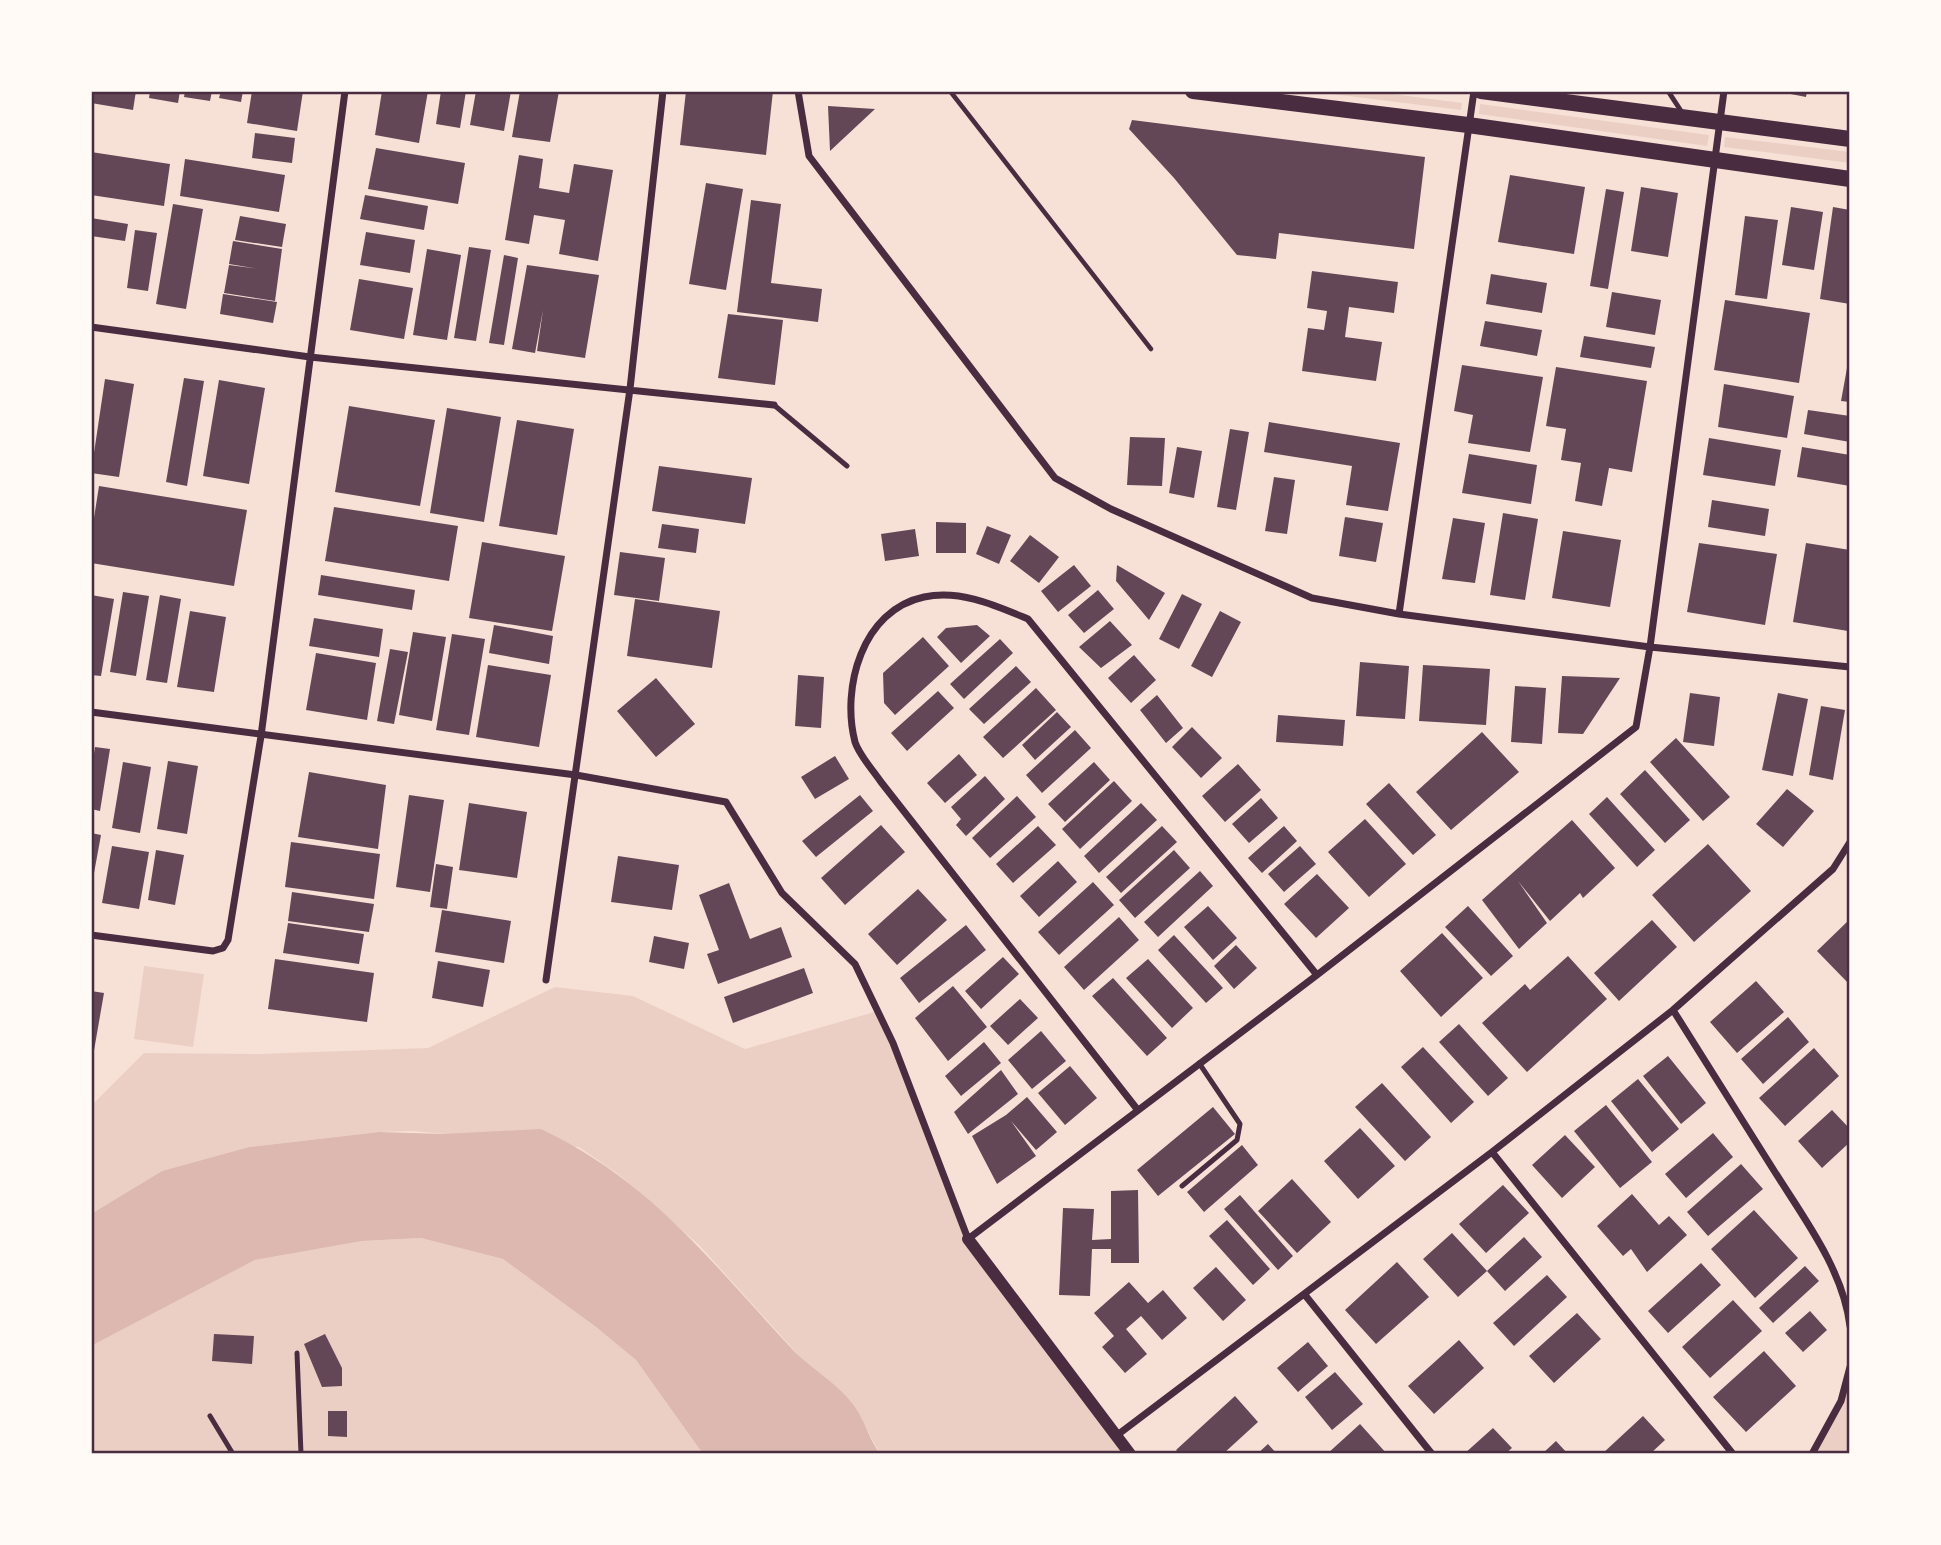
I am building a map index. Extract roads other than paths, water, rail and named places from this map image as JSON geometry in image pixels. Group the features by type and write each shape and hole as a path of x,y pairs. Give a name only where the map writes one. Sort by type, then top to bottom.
{"main road":[{"path":"1193,91 1468,125 1850,179"},
{"path":"1481,91 1850,139"}],"street":[{"path":"91,935 214,951 223,947 228,940 261,736 345,91"},
{"path":"546,980 630,389 663,91"},
{"path":"798,91 809,156 1055,478 1111,509 1312,598 1399,614 1650,647 1850,667"},
{"path":"1399,614 1474,91"},
{"path":"968,1239 1317,975 1636,727 1650,647 1724,91"},
{"path":"91,327 310,357 774,405"},
{"path":"1137,1109 881,782 855,743 850,695 860,650 889,614 924,597 978,598 1028,619 1317,975"},
{"path":"91,712 576,775 726,802 782,893 855,964 893,1043 968,1239 1130,1454"},
{"path":"1116,1436 1306,1295 1673,1010 1833,869 1850,842"},
{"path":"1673,1010 1812,1232 1836,1276 1848,1309 1850,1326"},
{"path":"1492,1152 1733,1454"},
{"path":"1306,1295 1432,1454"},
{"path":"1812,1454 1842,1401 1850,1367"}],"lane":[{"path":"1668,91 1687,119"},
{"path":"774,405 847,466"},
{"path":"1182,1186 1237,1140 1241,1132 1240,1124 1199,1063"},
{"path":"297,1353 301,1454"},
{"path":"210,1416 233,1454"}]}
